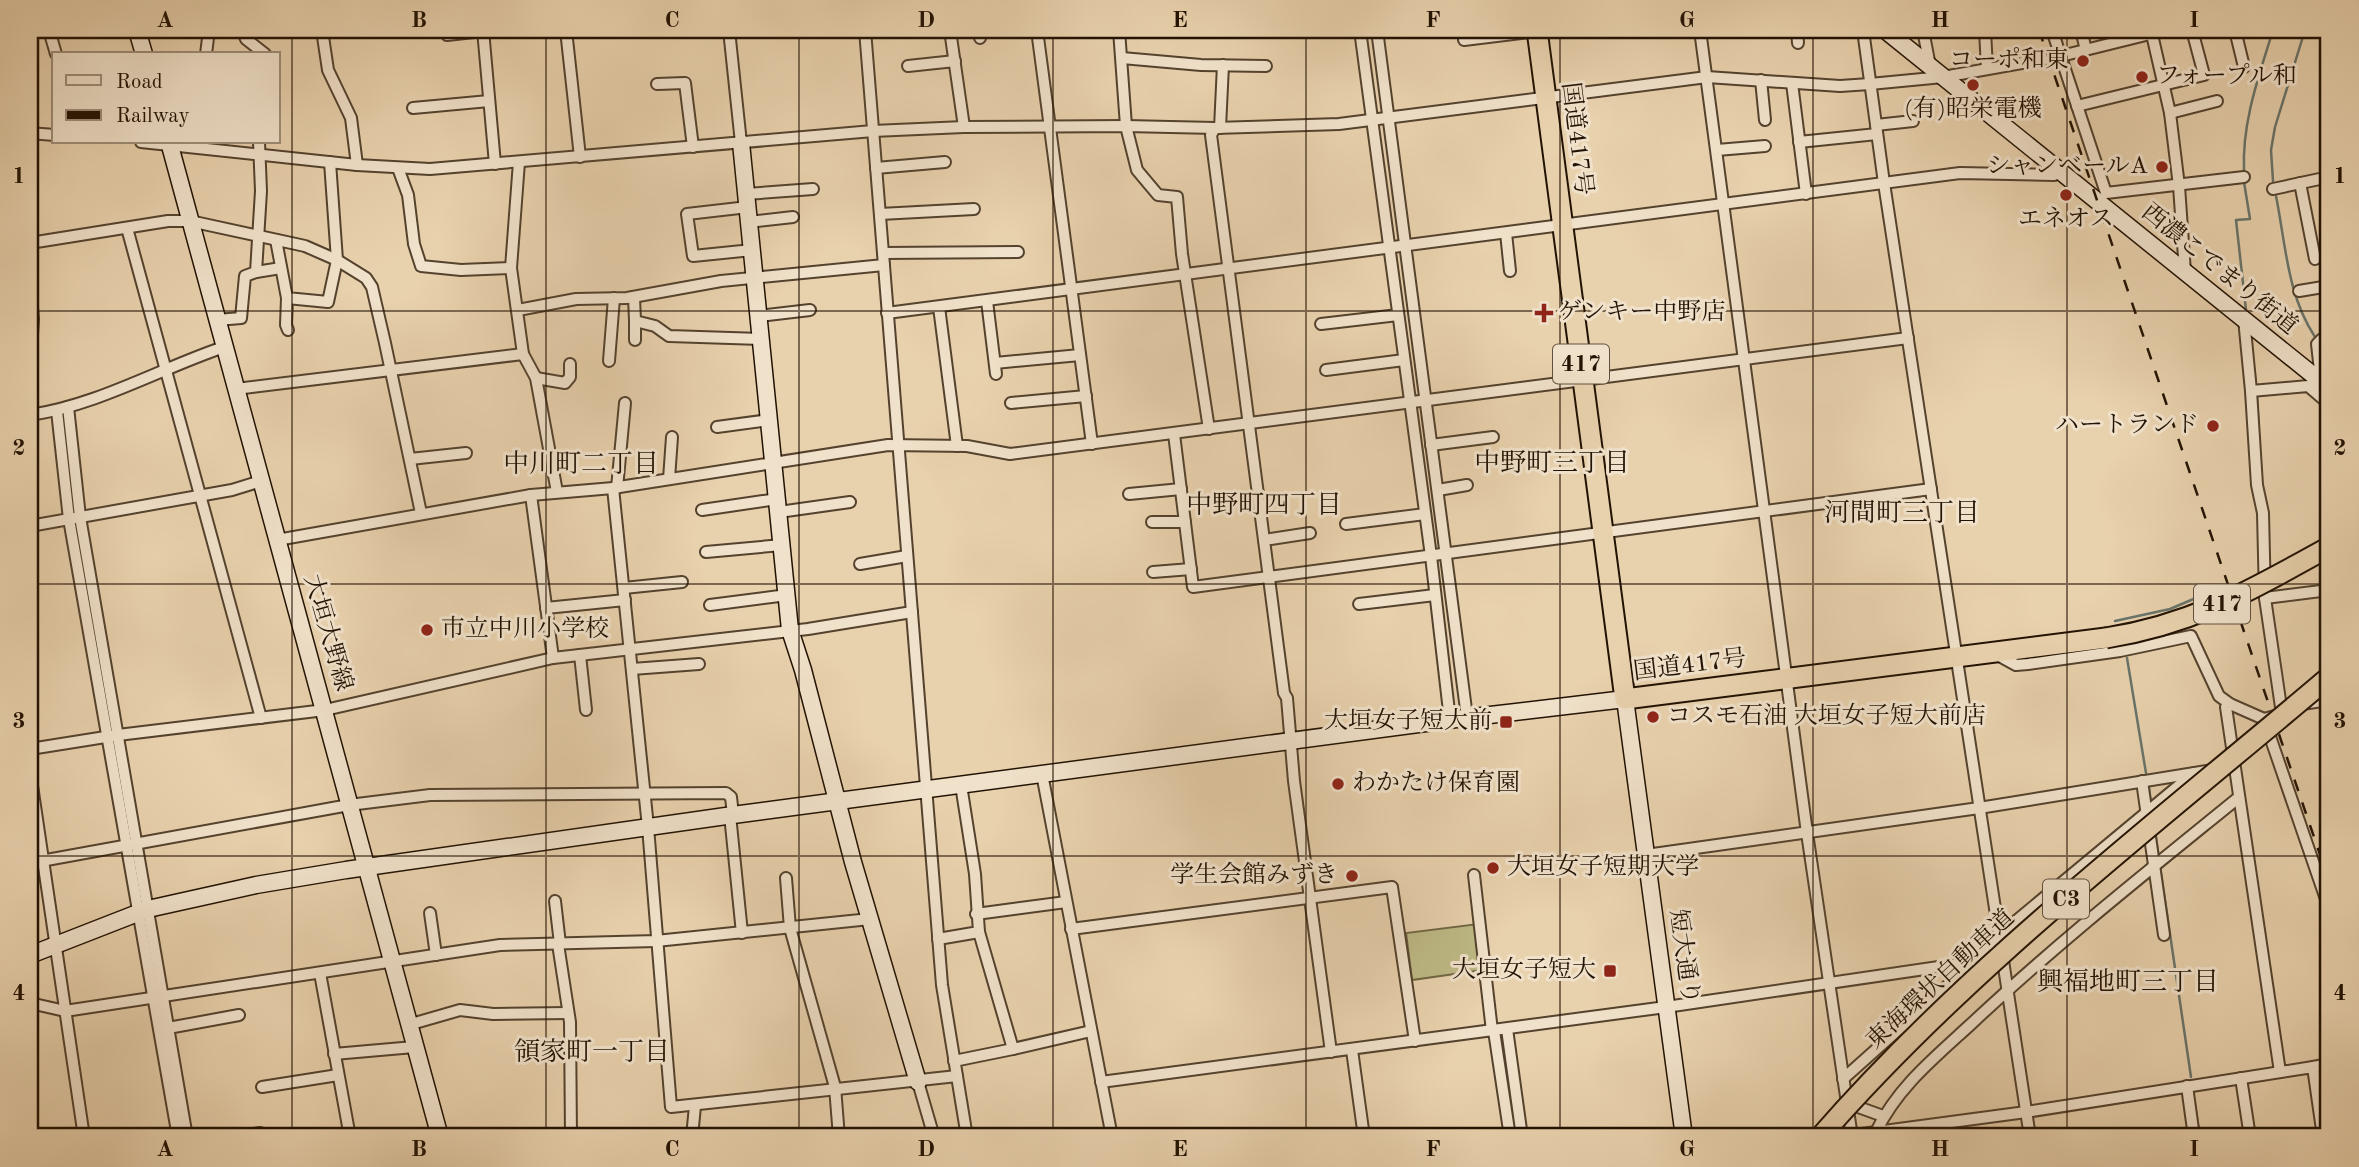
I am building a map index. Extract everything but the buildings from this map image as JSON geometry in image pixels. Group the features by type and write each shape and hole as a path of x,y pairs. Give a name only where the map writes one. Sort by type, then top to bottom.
{"highway":[{"name":"国道417号","path":"1538,30 1625,699 2139,633 2200,614 2244,594 2329,547"},
{"name":"東海環状自動車道","path":"1820,1137 1917,1033 1988,967 2329,677"}],"street":[{"path":"49,30 55,52"},
{"path":"138,30 144,52"},
{"path":"206,52 209,30"},
{"path":"242,30 246,39 262,52"},
{"path":"322,30 328,70 351,118 358,165"},
{"path":"566,30 580,157"},
{"path":"729,30 790,630 934,1137"},
{"path":"865,30 942,985 967,1137"},
{"path":"950,30 964,127"},
{"path":"1037,30 1092,444"},
{"path":"1119,30 1126,125 1137,170 1158,195 1177,197 1182,254 1209,429"},
{"path":"1360,30 1381,120 1397,247 1398,315 1405,360 1431,445 1438,490 1439,555 1459,718"},
{"path":"1377,30 1381,120 1418,401 1425,513 1439,555 1435,595 1459,718"},
{"path":"1464,40 1538,30"},
{"path":"1700,30 1807,832 1852,1136"},
{"path":"1797,30 1798,43"},
{"path":"1863,30 2030,1137"},
{"name":"西濃こでまり街道","path":"1885,30 2329,388"},
{"path":"1923,30 1930,66"},
{"path":"1984,30 1987,69"},
{"path":"2052,30 2106,193 2244,177"},
{"path":"2081,30 2086,50"},
{"path":"178,144 358,165 430,169 873,131 964,127 1126,125 1217,128 1339,124 1707,76 1840,86 1943,77 2061,56 2152,31 2166,30"},
{"path":"2077,106 2204,75 2192,30"},
{"path":"2235,30 2244,67"},
{"path":"447,35 483,31 495,164"},
{"path":"2152,31 2170,113 2179,186 2185,272"},
{"path":"1122,58 1266,66"},
{"path":"908,66 955,61"},
{"path":"1223,65 1217,128 1211,135 1331,1052"},
{"path":"1760,80 1765,120"},
{"path":"657,84 685,83 693,147"},
{"path":"1792,83 1806,194"},
{"path":"413,108 489,101"},
{"path":"2170,113 2217,101"},
{"path":"1799,142 1876,130 1913,121"},
{"path":"30,133 52,135"},
{"name":"大垣大野線","path":"170,144 440,1137"},
{"path":"256,272 259,235 259,144"},
{"path":"1717,150 1765,146"},
{"path":"287,298 328,302 337,260 330,162"},
{"path":"519,162 511,268 523,354 536,378 557,492"},
{"path":"876,168 945,162"},
{"path":"398,168 408,195 414,244 421,266 461,270 511,268"},
{"path":"887,313 1187,276 1960,173 2053,175 2059,171"},
{"path":"2273,189 2329,178"},
{"path":"2300,183 2315,260"},
{"path":"752,250 693,257 687,214 748,208 813,189"},
{"path":"748,208 793,217"},
{"path":"880,214 974,209"},
{"path":"30,243 190,220 305,246 337,260 366,278 372,287 421,513"},
{"path":"127,228 261,718"},
{"path":"1506,233 1510,271"},
{"path":"276,240 287,298 288,330"},
{"path":"518,310 576,299 634,297 721,281 883,259 1018,252"},
{"path":"217,320 241,318 243,283 246,276 281,268"},
{"path":"30,285 33,319 30,366"},
{"path":"2299,291 2329,286"},
{"path":"634,297 635,340"},
{"path":"609,361 614,298"},
{"path":"987,301 995,368 1080,355"},
{"path":"939,307 957,446"},
{"path":"759,316 810,310"},
{"path":"1321,324 1398,315"},
{"path":"1994,653 2016,665 2028,664 2120,652 2192,636 2218,696 2264,719 2282,714 2265,598 2263,513 2257,485 2244,319"},
{"path":"635,321 655,326 669,336 761,339"},
{"path":"277,540 531,495 615,488 898,445 985,448 1010,454 1908,338"},
{"path":"2315,377 2320,371 2317,344 2322,339 2329,338"},
{"path":"30,415 57,411 224,346"},
{"path":"236,389 523,354"},
{"path":"1326,370 1405,360"},
{"path":"536,378 565,383 570,377 570,364"},
{"path":"2251,391 2308,386 2329,404"},
{"path":"1012,402 1086,396"},
{"path":"625,403 615,488 648,827 671,1108 957,1076"},
{"path":"68,407 74,518"},
{"path":"57,411 158,997 178,1137"},
{"path":"717,427 769,420"},
{"path":"1174,433 1193,587 1931,489"},
{"path":"670,479 672,437"},
{"path":"1431,445 1493,437"},
{"path":"410,459 466,453"},
{"path":"30,526 232,491 261,481"},
{"path":"1438,490 1467,485"},
{"path":"1129,494 1181,489"},
{"path":"531,495 553,658"},
{"path":"702,510 850,502"},
{"path":"1346,524 1425,513"},
{"path":"1152,522 1185,522"},
{"path":"1264,540 1310,533"},
{"path":"706,552 782,545"},
{"path":"860,564 907,556"},
{"path":"1153,572 1191,569"},
{"path":"546,608 682,582"},
{"path":"2265,598 2329,590"},
{"path":"710,605 787,595"},
{"path":"1359,604 1435,595"},
{"path":"30,749 112,736 325,710 553,658 790,630 912,612"},
{"path":"580,655 586,710"},
{"path":"632,668 699,664"},
{"path":"30,956 142,912 256,885 365,867 1292,740 1625,699"},
{"name":"短大通り","path":"1625,699 1684,1137"},
{"path":"2281,707 2329,700"},
{"path":"2230,704 2226,706 2238,798 2280,1072"},
{"path":"2264,719 2329,908"},
{"path":"1646,855 1979,808 2234,768"},
{"path":"30,772 84,1137"},
{"path":"1843,1079 1974,962 1998,936 2194,773"},
{"path":"1042,774 1112,1137"},
{"path":"2142,781 2164,935"},
{"path":"961,785 975,874 979,932 1013,1049"},
{"path":"30,863 349,805 430,795 726,793 731,797 742,933"},
{"path":"1876,1132 1883,1116 1909,1082 2007,990 2238,798"},
{"path":"1474,875 1499,1030 1522,1137"},
{"path":"786,878 790,928 835,1090 839,1137"},
{"path":"1071,929 1392,887 1415,1041"},
{"path":"555,901 570,1022 571,1137"},
{"path":"976,914 1066,902"},
{"path":"430,913 436,955"},
{"path":"30,1003 65,1011 500,945 656,941 870,919"},
{"path":"939,939 979,932"},
{"path":"1101,1082 1499,1030 2002,958"},
{"path":"320,973 349,1137"},
{"path":"158,997 168,1028 187,1137"},
{"path":"408,1025 460,1010 493,1014 568,1013"},
{"path":"168,1028 239,1015"},
{"path":"1499,1030 1510,1137"},
{"path":"954,1061 1091,1031"},
{"path":"334,1054 414,1046"},
{"path":"1352,1050 1364,1137"},
{"path":"1839,1137 2026,1112 2329,1064"},
{"path":"2313,1067 2323,1137"},
{"path":"262,1087 338,1075"},
{"path":"2242,1078 2250,1137"},
{"path":"2187,1086 2194,1137"},
{"path":"1847,1103 1883,1116"},
{"path":"692,1137 695,1105"},
{"path":"235,1137 260,1133"}],"shaded area":[{"path":"1478,924 1483,970 1412,980 1406,933"}],"waterway":[{"path":"2244,170 2249,116 2273,30"},
{"path":"2273,181 2271,150 2275,127 2305,30"},
{"path":"2224,185 2244,182 2250,219 2236,220 2246,310"},
{"path":"2276,196 2293,287 2298,304 2315,337"},
{"path":"2323,349 2329,360"},
{"path":"2253,360 2256,385"},
{"path":"2257,397 2261,472"},
{"path":"2115,621 2170,609 2224,586"},
{"path":"2127,658 2146,773"},
{"path":"2149,788 2151,804"},
{"path":"2155,831 2159,859"},
{"path":"2160,866 2191,1077"},
{"path":"2193,1093 2200,1137"}],"railway":[{"path":"2039,30 2329,881"}],"place":[{"name":"コーポ和東","path":"2083,61"},
{"name":"フォープル和","path":"2142,77"},
{"name":"(有)昭栄電機","path":"1973,85"},
{"name":"シャンベールA","path":"2162,167"},
{"name":"エネオス","path":"2066,195"},
{"name":"ゲンキー中野店","path":"1544,313"},
{"name":"ハートランド","path":"2213,426"},
{"name":"市立中川小学校","path":"427,630"},
{"name":"コスモ石油 大垣女子短大前店","path":"1653,717"},
{"name":"大垣女子短大前","path":"1506,722"},
{"name":"わかたけ保育園","path":"1338,784"},
{"name":"大垣女子短期大学","path":"1493,868"},
{"name":"学生会館みずき","path":"1352,876"},
{"name":"大垣女子短大","path":"1610,971"}],"district":[{"name":"中野町三丁目","path":"1552,464"},
{"name":"中川町二丁目","path":"581,465"},
{"name":"中野町四丁目","path":"1264,506"},
{"name":"河間町三丁目","path":"1902,514"},
{"name":"興福地町三丁目","path":"2128,983"},
{"name":"領家町一丁目","path":"592,1053"}]}
